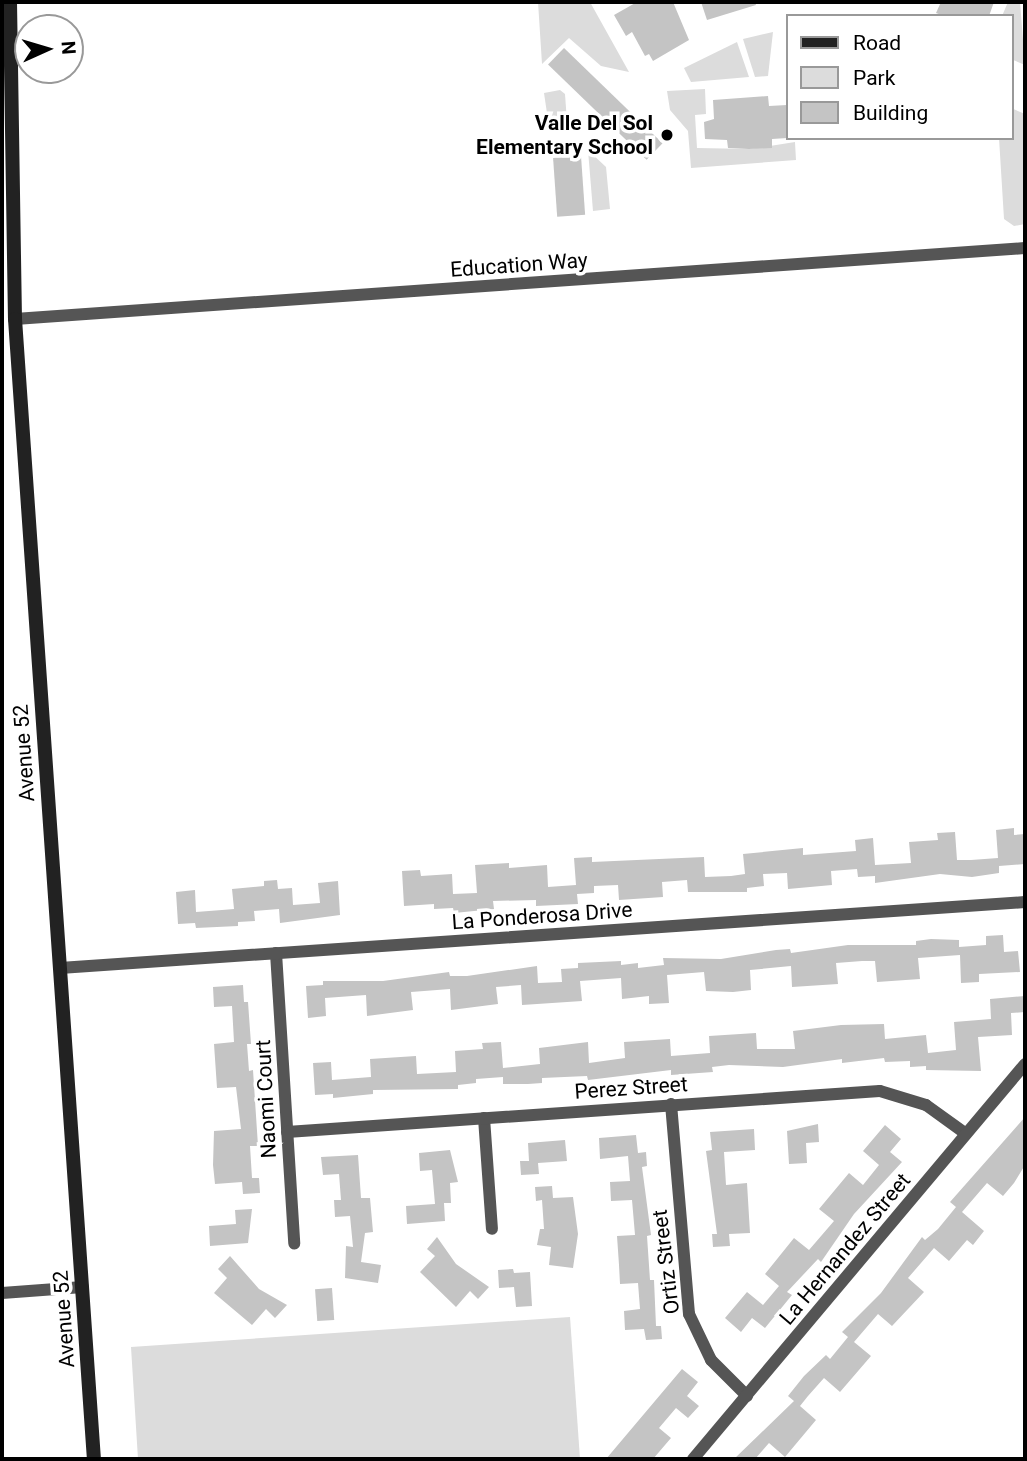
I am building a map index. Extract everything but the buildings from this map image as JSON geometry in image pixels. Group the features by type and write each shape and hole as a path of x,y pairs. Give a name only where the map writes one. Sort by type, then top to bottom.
{"main road":[{"name":"Avenue 52","path":"10,2 15,319 94,1459"}],"street":[{"name":"Education Way","path":"15,319 1025,248"},
{"name":"La Ponderosa Drive","path":"60,968 1025,902"},
{"name":"Naomi Court","path":"276,953 294,1243"},
{"name":"La Hernandez Street","path":"693,1459 1025,1063"},
{"name":"Perez Street","path":"287,1132 880,1091 926,1105 966,1134"},
{"name":"Ortiz Street","path":"671,1104 690,1314 711,1360 747,1396"},
{"path":"484,1118 492,1229"},
{"path":"2,1293 83,1287"}],"green space":[{"path":"538,2 590,2 629,72 601,66 569,38 542,64"},
{"path":"1008,2 1020,2 1025,65 1013,60 1013,14 1003,14"},
{"path":"773,32 768,76 755,77 743,39"},
{"path":"737,42 749,77 691,82 684,68"},
{"path":"705,89 706,114 695,115 697,148 750,149 795,142 796,160 691,168 688,131 670,110 667,91"},
{"path":"560,90 565,94 567,122 557,130 548,120 544,93"},
{"path":"1013,109 1025,114 1025,224 1014,226 1004,219 999,140 1013,140"},
{"path":"588,150 606,167 610,209 593,211"},
{"path":"570,1317 580,1459 138,1459 131,1347"}],"place":[{"name":"Valle Del Sol Elementary School","path":"667,135"}]}
